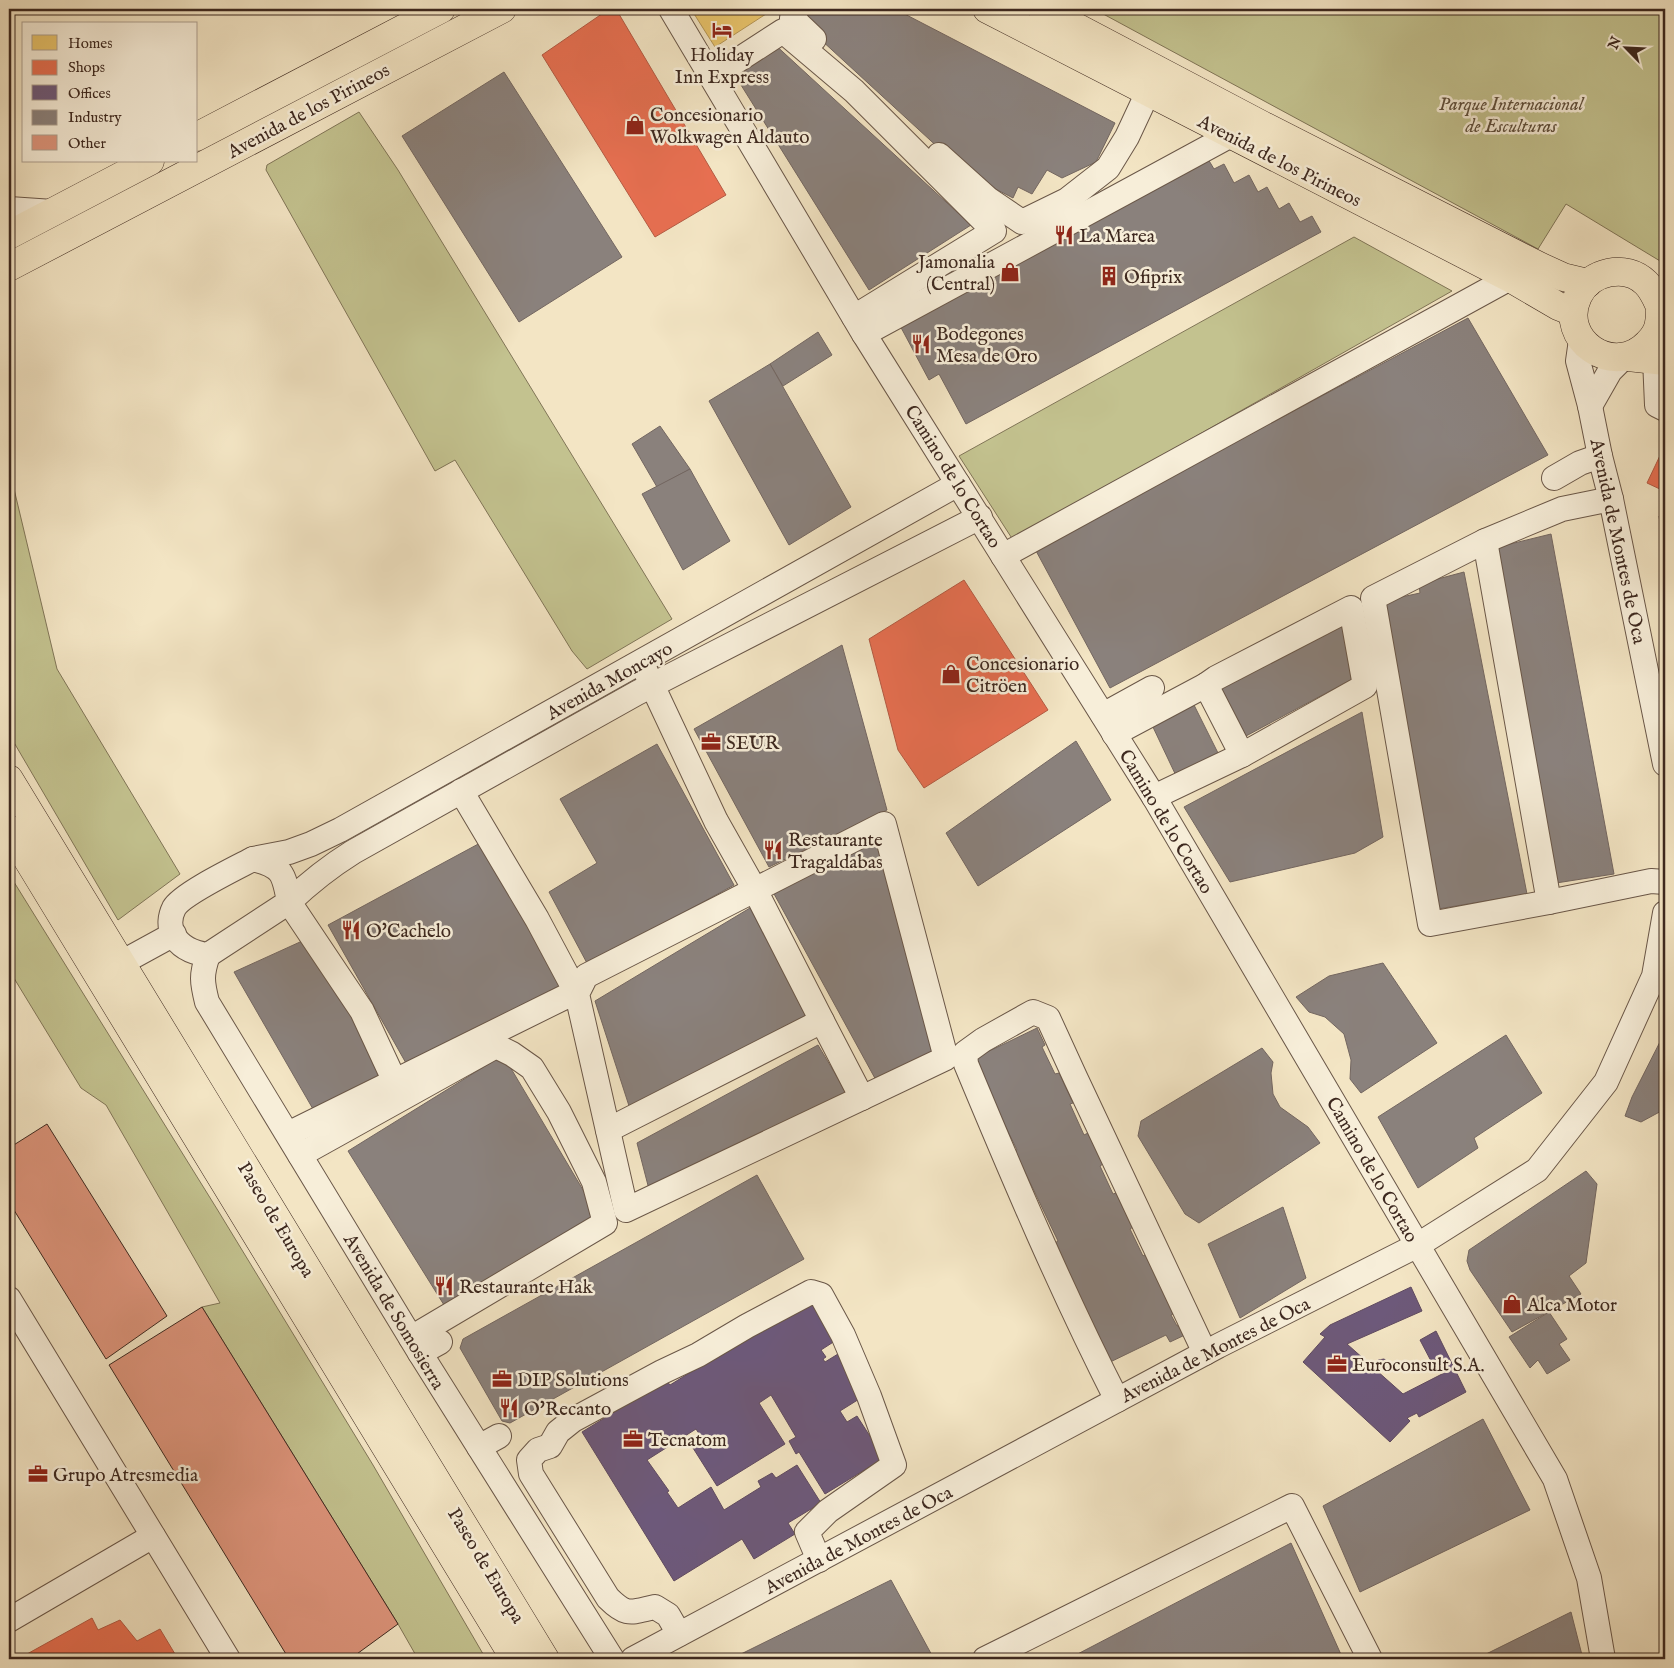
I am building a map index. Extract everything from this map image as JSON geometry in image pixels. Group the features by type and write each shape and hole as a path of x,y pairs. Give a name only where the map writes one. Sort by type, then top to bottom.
{"main road":[{"name":"Avenida de los Pirineos","path":"198,136 440,9"},
{"name":"Avenida de los Pirineos","path":"9,267 502,9"},
{"name":"Avenida de los Pirineos","path":"987,9 1510,278 1558,306 1574,312"},
{"name":"Avenida de los Pirineos","path":"1042,9 1262,125 1539,266 1564,277 1588,282"},
{"path":"9,235 148,162"},
{"path":"1625,357 1642,350 1653,338 1662,312 1655,293 1645,281 1631,274 1616,271 1601,274 1588,282 1578,296 1574,312 1575,327 1581,340 1602,356 1660,360"},
{"name":"Paseo de Europa","path":"9,779 545,1659"},
{"name":"Paseo de Europa","path":"9,829 515,1659"}],"street":[{"name":"Camino de lo Cortao","path":"671,9 859,325 1154,797 1555,1479 1589,1578 1604,1659"},
{"path":"797,9 792,18 885,107 988,198 1022,222 1067,200 1108,168 1127,136 1148,92"},
{"path":"712,77 783,32 854,92 994,230 859,325"},
{"path":"859,325 1231,135"},
{"path":"9,209 53,212"},
{"path":"1004,556 1510,278"},
{"name":"Avenida de Montes de Oca","path":"1581,340 1578,361 1611,499 1665,764"},
{"path":"1590,406 1610,371 1625,357"},
{"path":"1660,360 1656,405 1665,409"},
{"path":"1554,478 1580,463 1600,456"},
{"name":"Avenida Moncayo","path":"174,934 170,922 175,907 187,896 253,859 289,852 312,844 340,830 958,484"},
{"path":"1611,499 1562,509 1486,541 1373,598 1374,607 1430,924 1651,881 1665,882"},
{"name":"Avenida Moncayo","path":"208,955 289,902 324,870 353,852 653,686 980,518"},
{"path":"1486,541 1549,902"},
{"path":"1109,724 1126,726 1351,608 1365,686 1242,755 1154,797"},
{"path":"641,662 716,821 755,890 862,1098"},
{"path":"1206,685 1242,755"},
{"path":"1109,724 1152,688"},
{"path":"461,791 537,919 577,994 626,1210 946,1058 884,824 586,976 577,994"},
{"path":"253,859 270,863 281,874 289,902 362,1011 395,1082"},
{"name":"Avenida de Montes de Oca","path":"633,1659 1205,1353 1418,1246 1537,1170 1606,1082 1654,976 1665,913"},
{"path":"121,963 174,934 183,946 194,953 208,955"},
{"name":"Avenida de Somosierra","path":"208,955 203,969 202,982 208,1002 300,1155 489,1442 612,1659"},
{"path":"288,1134 569,995 577,994"},
{"path":"1117,1400 1076,1317 966,1064 965,1053 983,1040 1033,1012 1048,1018 1205,1353"},
{"path":"608,1130 822,1021"},
{"path":"300,1155 496,1046 512,1054 532,1068 560,1112 594,1182 605,1223 424,1344"},
{"path":"680,1634 668,1615 654,1607 627,1612 617,1607 608,1598 531,1474 529,1460 538,1450 550,1446 558,1432 573,1420 662,1372 698,1355 811,1292 821,1295 843,1335 869,1396 894,1465 828,1511 807,1532 818,1560"},
{"path":"9,1298 228,1659"},
{"path":"985,1659 1292,1506 1370,1659"},
{"path":"9,1620 153,1536"}],"green space":[{"name":"Parque Internacional de Esculturas","path":"1094,9 1665,9 1665,264 1566,204 1538,249"},
{"path":"359,112 398,170 672,619 587,669 572,651 455,460 435,471 266,170 267,165"},
{"path":"1354,237 1452,291 1013,540 959,456"},
{"path":"9,468 57,669 180,874 118,920 9,734"},
{"path":"9,874 373,1465 486,1659 418,1659 202,1307 220,1303 106,1105 81,1088 9,970"}],"building: Homes":[{"name":"Holiday Inn Express","path":"691,9 769,9 766,14 715,47"}],"building: Shops":[{"name":"Concesionario Wolkwagen Aldauto","path":"609,9 616,9 726,195 655,237 542,55"},
{"path":"1665,445 1665,484 1662,490 1647,483"},
{"name":"Concesionario Citröen","path":"964,580 1048,710 924,788 898,750 869,639"},
{"path":"92,1618 98,1630 120,1620 137,1641 160,1629 178,1659 18,1659"}],"building: Offices":[{"name":"Euroconsult S.A.","path":"1411,1287 1422,1311 1347,1344 1373,1367 1378,1360 1384,1359 1387,1361 1389,1365 1387,1369 1382,1371 1377,1367 1376,1370 1403,1394 1444,1373 1437,1359 1431,1361 1420,1340 1436,1331 1466,1392 1419,1417 1417,1413 1407,1418 1410,1421 1390,1442 1303,1362 1325,1337 1320,1334 1330,1325"},
{"name":"Tecnatom","path":"812,1297 838,1339 821,1350 826,1357 823,1359 825,1362 838,1354 864,1396 840,1411 847,1422 857,1416 884,1458 825,1494 799,1452 796,1454 789,1441 796,1437 771,1395 759,1403 785,1444 717,1486 693,1448 704,1441 696,1429 647,1460 669,1491 667,1492 678,1508 711,1487 724,1510 761,1487 758,1481 772,1473 776,1478 797,1465 821,1503 788,1523 795,1534 754,1559 742,1539 674,1581 582,1432 666,1380 670,1385"}],"building: Industry":[{"path":"799,9 895,9 1115,123 1096,162 1062,178 1047,170 1032,194 1018,187 1013,198 967,174 795,16"},
{"path":"771,41 971,225 869,290 731,69"},
{"path":"504,72 622,257 519,322 402,136"},
{"name":"Ofiprix","path":"1205,154 1214,169 1224,164 1234,183 1249,175 1258,192 1267,187 1279,209 1289,203 1300,222 1312,216 1321,232 966,424 939,374 929,380 897,320"},
{"path":"1468,318 1548,455 1110,688 1035,549"},
{"path":"818,332 832,355 783,386 770,364"},
{"path":"770,364 851,507 789,545 709,401"},
{"path":"660,426 690,469 657,487 632,444"},
{"path":"690,469 730,541 683,570 642,494"},
{"path":"1659,516 1665,519 1665,532 1661,530"},
{"path":"1551,534 1614,874 1556,883 1494,548"},
{"path":"1464,572 1527,894 1438,909 1383,601 1420,593 1419,584"},
{"path":"1344,615 1354,678 1246,736 1217,682"},
{"path":"842,645 887,810 769,867 694,729"},
{"path":"1194,705 1222,761 1179,782 1152,725"},
{"path":"1362,712 1383,837 1355,853 1230,882 1184,807"},
{"path":"1076,741 1111,800 978,886 946,833"},
{"path":"657,744 734,885 588,965 549,892 597,863 560,799"},
{"path":"879,833 939,1047 877,1082 773,892"},
{"path":"482,842 564,992 411,1072 328,925"},
{"path":"750,908 806,1015 631,1112 595,1001"},
{"path":"311,937 387,1081 317,1116 234,972"},
{"path":"1383,963 1437,1043 1361,1093 1350,1079 1351,1060 1344,1034 1325,1017 1309,1012 1296,997 1329,976"},
{"path":"1037,1028 1045,1045 1042,1047 1055,1074 1059,1073 1073,1103 1070,1104 1084,1135 1088,1133 1103,1164 1100,1166 1113,1194 1116,1193 1133,1227 1130,1229 1143,1256 1146,1254 1175,1313 1171,1315 1177,1326 1182,1324 1187,1334 1170,1342 1166,1335 1104,1365 1055,1243 1058,1241 1015,1151 1017,1150 975,1058"},
{"path":"1665,1032 1665,1109 1641,1122 1625,1116 1632,1097"},
{"path":"1506,1035 1542,1093 1474,1138 1478,1148 1418,1188 1378,1117"},
{"path":"818,1045 852,1102 651,1197 637,1143"},
{"path":"1262,1048 1273,1062 1271,1073 1273,1094 1280,1107 1308,1127 1320,1143 1199,1223 1185,1214 1138,1136 1141,1121"},
{"path":"503,1055 602,1222 449,1313 348,1151"},
{"path":"1586,1171 1597,1184 1586,1263 1569,1276 1581,1294 1512,1332 1470,1270 1467,1261 1469,1250"},
{"path":"757,1175 804,1259 510,1423 502,1421 460,1348 463,1339"},
{"path":"1283,1207 1306,1278 1240,1318 1208,1244"},
{"path":"1549,1312 1567,1339 1559,1344 1570,1360 1547,1374 1538,1360 1530,1368 1509,1337"},
{"path":"1483,1419 1530,1510 1360,1592 1323,1506"},
{"path":"1291,1543 1343,1659 1068,1659"},
{"path":"891,1580 934,1659 744,1659 741,1654"},
{"path":"1571,1612 1583,1659 1476,1659"}],"building: Other":[{"path":"47,1124 167,1316 106,1359 9,1202 9,1148"},
{"path":"202,1307 398,1624 350,1659 289,1659 109,1365"}],"place":[{"name":"Holiday Inn Express","path":"722,30"},
{"name":"Concesionario Wolkwagen Aldauto","path":"635,125"},
{"name":"La Marea","path":"1064,235"},
{"name":"Jamonalia (Central)","path":"1010,272"},
{"name":"Ofiprix","path":"1109,276"},
{"name":"Bodegones Mesa de Oro","path":"921,344"},
{"name":"Concesionario Citröen","path":"951,674"},
{"name":"SEUR","path":"711,742"},
{"name":"Restaurante Tragaldabas","path":"773,850"},
{"name":"O'Cachelo","path":"351,930"},
{"name":"Restaurante Hak","path":"444,1286"},
{"name":"Alca Motor","path":"1512,1304"},
{"name":"Euroconsult S.A.","path":"1337,1364"},
{"name":"DIP Solutions","path":"502,1379"},
{"name":"O'Recanto","path":"509,1408"},
{"name":"Tecnatom","path":"633,1439"},
{"name":"Grupo Atresmedia","path":"38,1474"}]}
